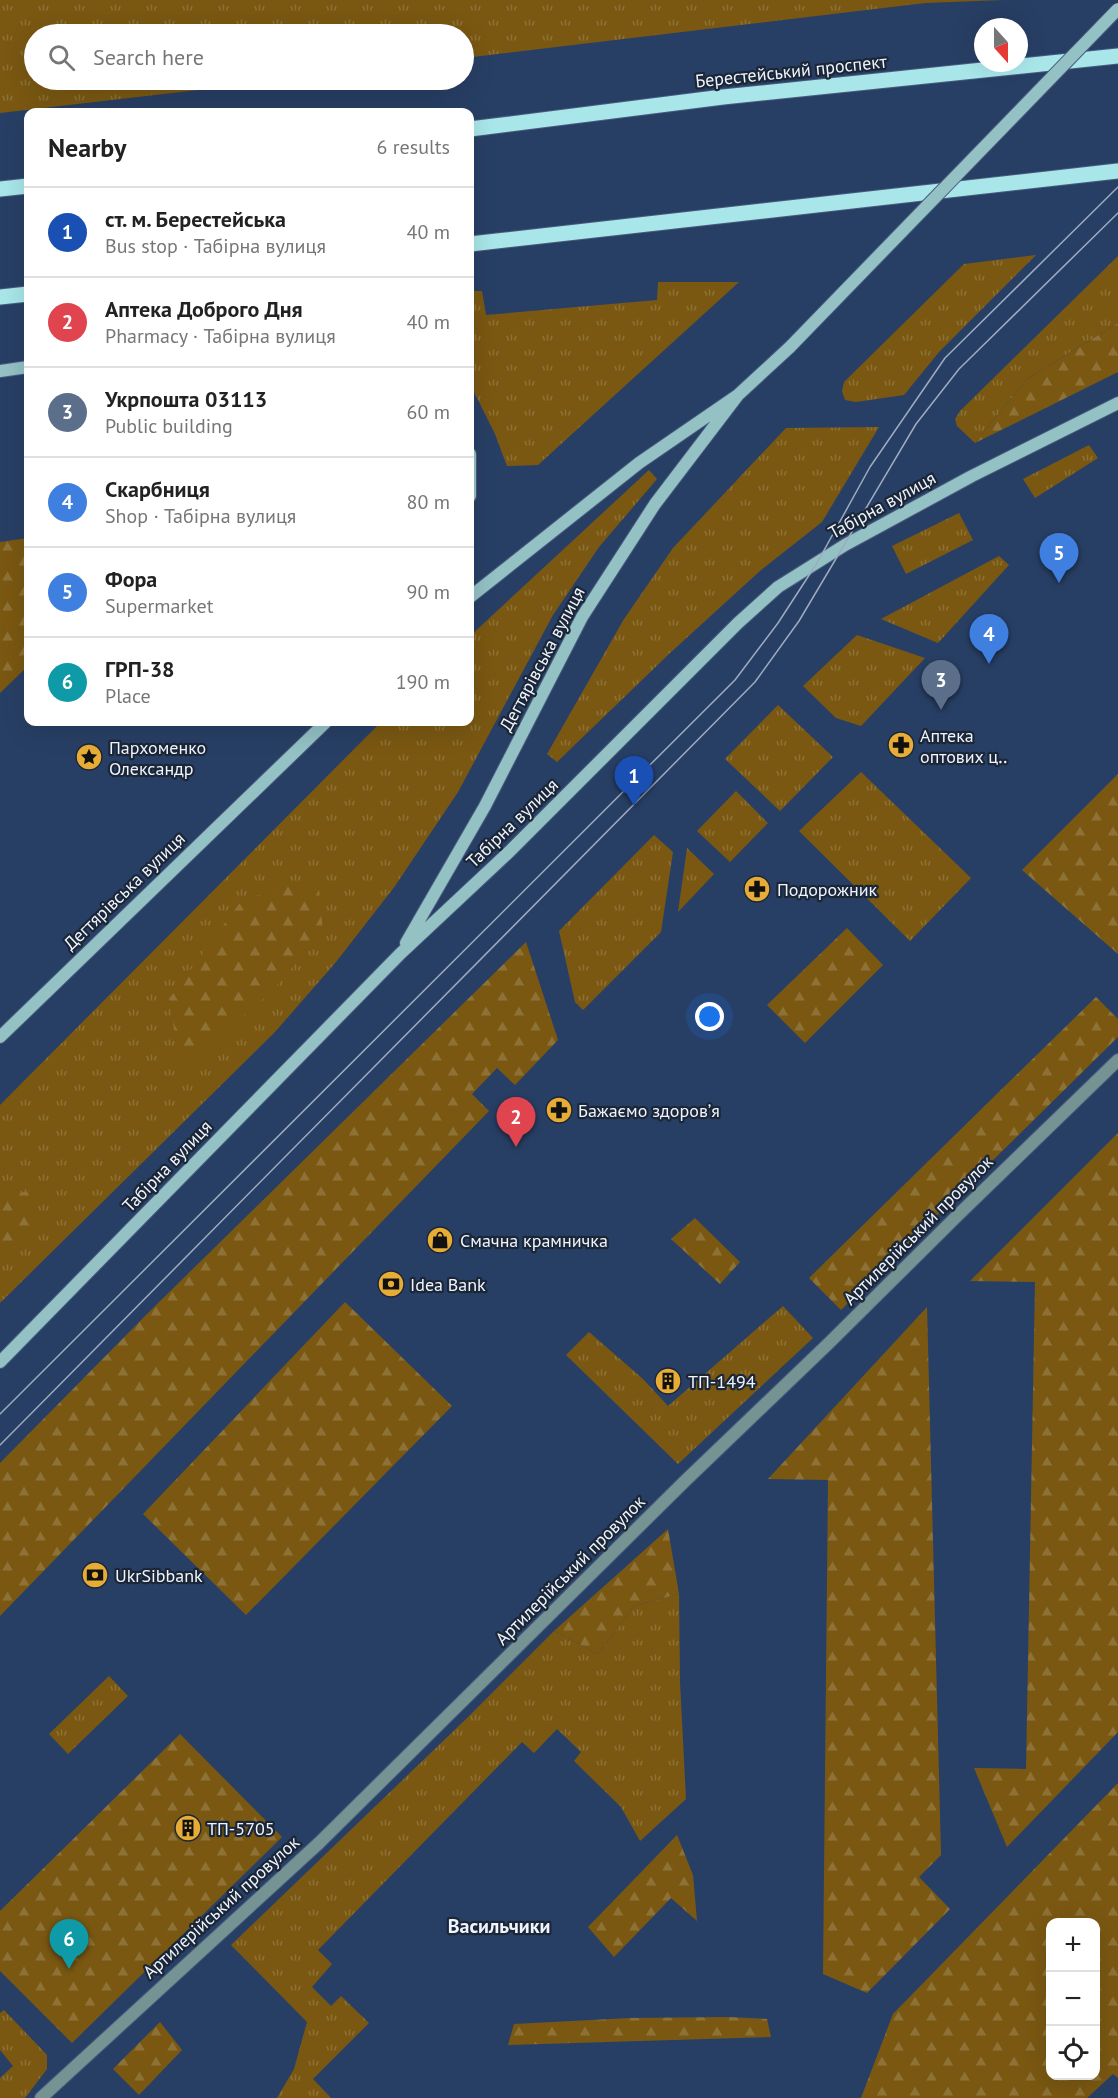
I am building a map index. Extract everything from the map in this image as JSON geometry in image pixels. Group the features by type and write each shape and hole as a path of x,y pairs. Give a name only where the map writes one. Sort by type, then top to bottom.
{"main road":[{"name":"Дегтярівська вулиця","path":"474,594 639,463 738,395 790,347 1118,9"},
{"name":"Берестейський проспект","path":"474,128 723,97 1118,56"},
{"path":"474,244 1118,171"},
{"path":"0,189 24,186"},
{"path":"0,297 24,294"},
{"path":"0,371 24,368"},
{"name":"Дегтярівська вулиця","path":"399,954 485,806 582,617 655,504 738,395"},
{"name":"Табірна вулиця","path":"0,1362 399,954 509,852 729,631 778,587 845,545 1118,403"},
{"name":"Дегтярівська вулиця","path":"0,1037 322,726"}],"street":[{"name":"Артилерійський провулок","path":"41,2098 319,1843 684,1482 1118,1060"}],"green space":[{"path":"0,0 1003,0 925,3 474,57 474,24 24,24 24,90 197,90 43,108 24,108 24,110 0,113"},
{"path":"1036,255 939,352 904,395 856,402 845,400 842,391 844,382 964,264"},
{"path":"1118,256 1118,323 1027,379 975,443 957,426 955,419 960,411"},
{"path":"658,282 739,282 538,465 507,466 495,434 474,392 474,291 482,291 486,315 657,300"},
{"path":"1118,323 1118,372 975,443 1027,379"},
{"path":"879,427 822,522 761,570 670,653 557,762 547,754 624,619 673,548 786,428"},
{"path":"1089,445 1098,458 1035,498 1023,479"},
{"path":"649,470 657,479 599,547 553,615 458,792 395,886 336,962 275,1032 0,1303 0,1105 377,726 474,726 474,632"},
{"path":"959,513 973,540 906,574 892,546"},
{"path":"24,539 24,670 0,693 0,542"},
{"path":"999,556 1009,565 938,643 881,619"},
{"path":"857,635 925,658 861,726 836,718 803,686"},
{"path":"778,705 833,757 780,811 725,759"},
{"path":"861,772 971,878 910,941 799,831"},
{"path":"1118,774 1118,954 1022,870"},
{"path":"736,791 768,823 730,862 697,831"},
{"path":"654,835 673,852 661,932 583,1010 575,1002 559,931"},
{"path":"687,848 714,874 678,912"},
{"path":"318,878 323,932 270,993 181,1071 169,999 242,900"},
{"path":"847,928 883,965 805,1043 767,1005"},
{"path":"526,942 558,1040 515,1085 497,1068 472,1094 489,1111 0,1616 0,1463 148,1313"},
{"path":"1096,997 1118,1019 1118,1037 841,1310 809,1278"},
{"path":"1118,1133 1118,1732 1007,1847 974,1768 1026,1769 1035,1282 970,1281"},
{"path":"31,1191 34,1220 0,1262 0,1196"},
{"path":"695,1218 740,1262 720,1284 671,1239"},
{"path":"345,1302 452,1406 246,1615 143,1514"},
{"path":"783,1306 813,1338 678,1464 566,1355 589,1332 643,1379 668,1406"},
{"path":"927,1307 941,1855 919,1877 950,1909 867,1993 823,1974 828,1480 768,1479"},
{"path":"668,1529 679,1594 634,1606 598,1654 554,1631"},
{"path":"679,1594 680,1682 686,1799 640,1841 621,1807 574,1761 581,1752 557,1729 534,1753 522,1742 318,1950 332,1964 312,1987 331,2006 341,1996 369,2023 313,2079 331,2098 277,2098 294,2069 307,2022 231,1945 554,1631 598,1654 634,1606"},
{"path":"109,1676 128,1696 68,1754 49,1734"},
{"path":"180,1734 282,1837 72,2043 0,1971 0,1911"},
{"path":"1118,1783 1118,2078 1113,2074 1087,2098 861,2098 893,2014"},
{"path":"677,1835 693,1875 697,1921 671,1898 614,1957 588,1927"},
{"path":"4,2010 47,2055 47,2069 25,2098 0,2098 0,2078 13,2066 0,2050 0,2013"},
{"path":"630,2018 767,2019 771,2037 508,2045 514,2024"},
{"path":"160,2022 182,2050 139,2095 113,2069"}],"tram line":[{"path":"0,1414 735,680 778,623 817,563 870,467 945,358 1118,187"},
{"path":"0,1445 755,682 799,621 916,424 959,369 1118,213"}],"place":[{"name":"Фора","path":"1059,583"},
{"name":"Скарбниця","path":"989,664"},
{"name":"Укрпошта 03113","path":"941,710"},
{"name":"Аптека оптових ц‥","path":"901,745"},
{"name":"Пархоменко Олександр","path":"89,757"},
{"name":"ст. м. Берестейська","path":"634,806"},
{"name":"Подорожник","path":"757,889"},
{"name":"Бажаємо здоровʼя","path":"559,1110"},
{"name":"Аптека Доброго Дня","path":"516,1147"},
{"name":"Смачна крамничка","path":"440,1240"},
{"name":"Idea Bank","path":"391,1284"},
{"name":"ТП-1494","path":"668,1381"},
{"name":"UkrSibbank","path":"95,1575"},
{"name":"ТП-5705","path":"188,1828"},
{"name":"ГРП-38","path":"69,1969"}],"district":[{"name":"Васильчики","path":"499,1926"}]}
